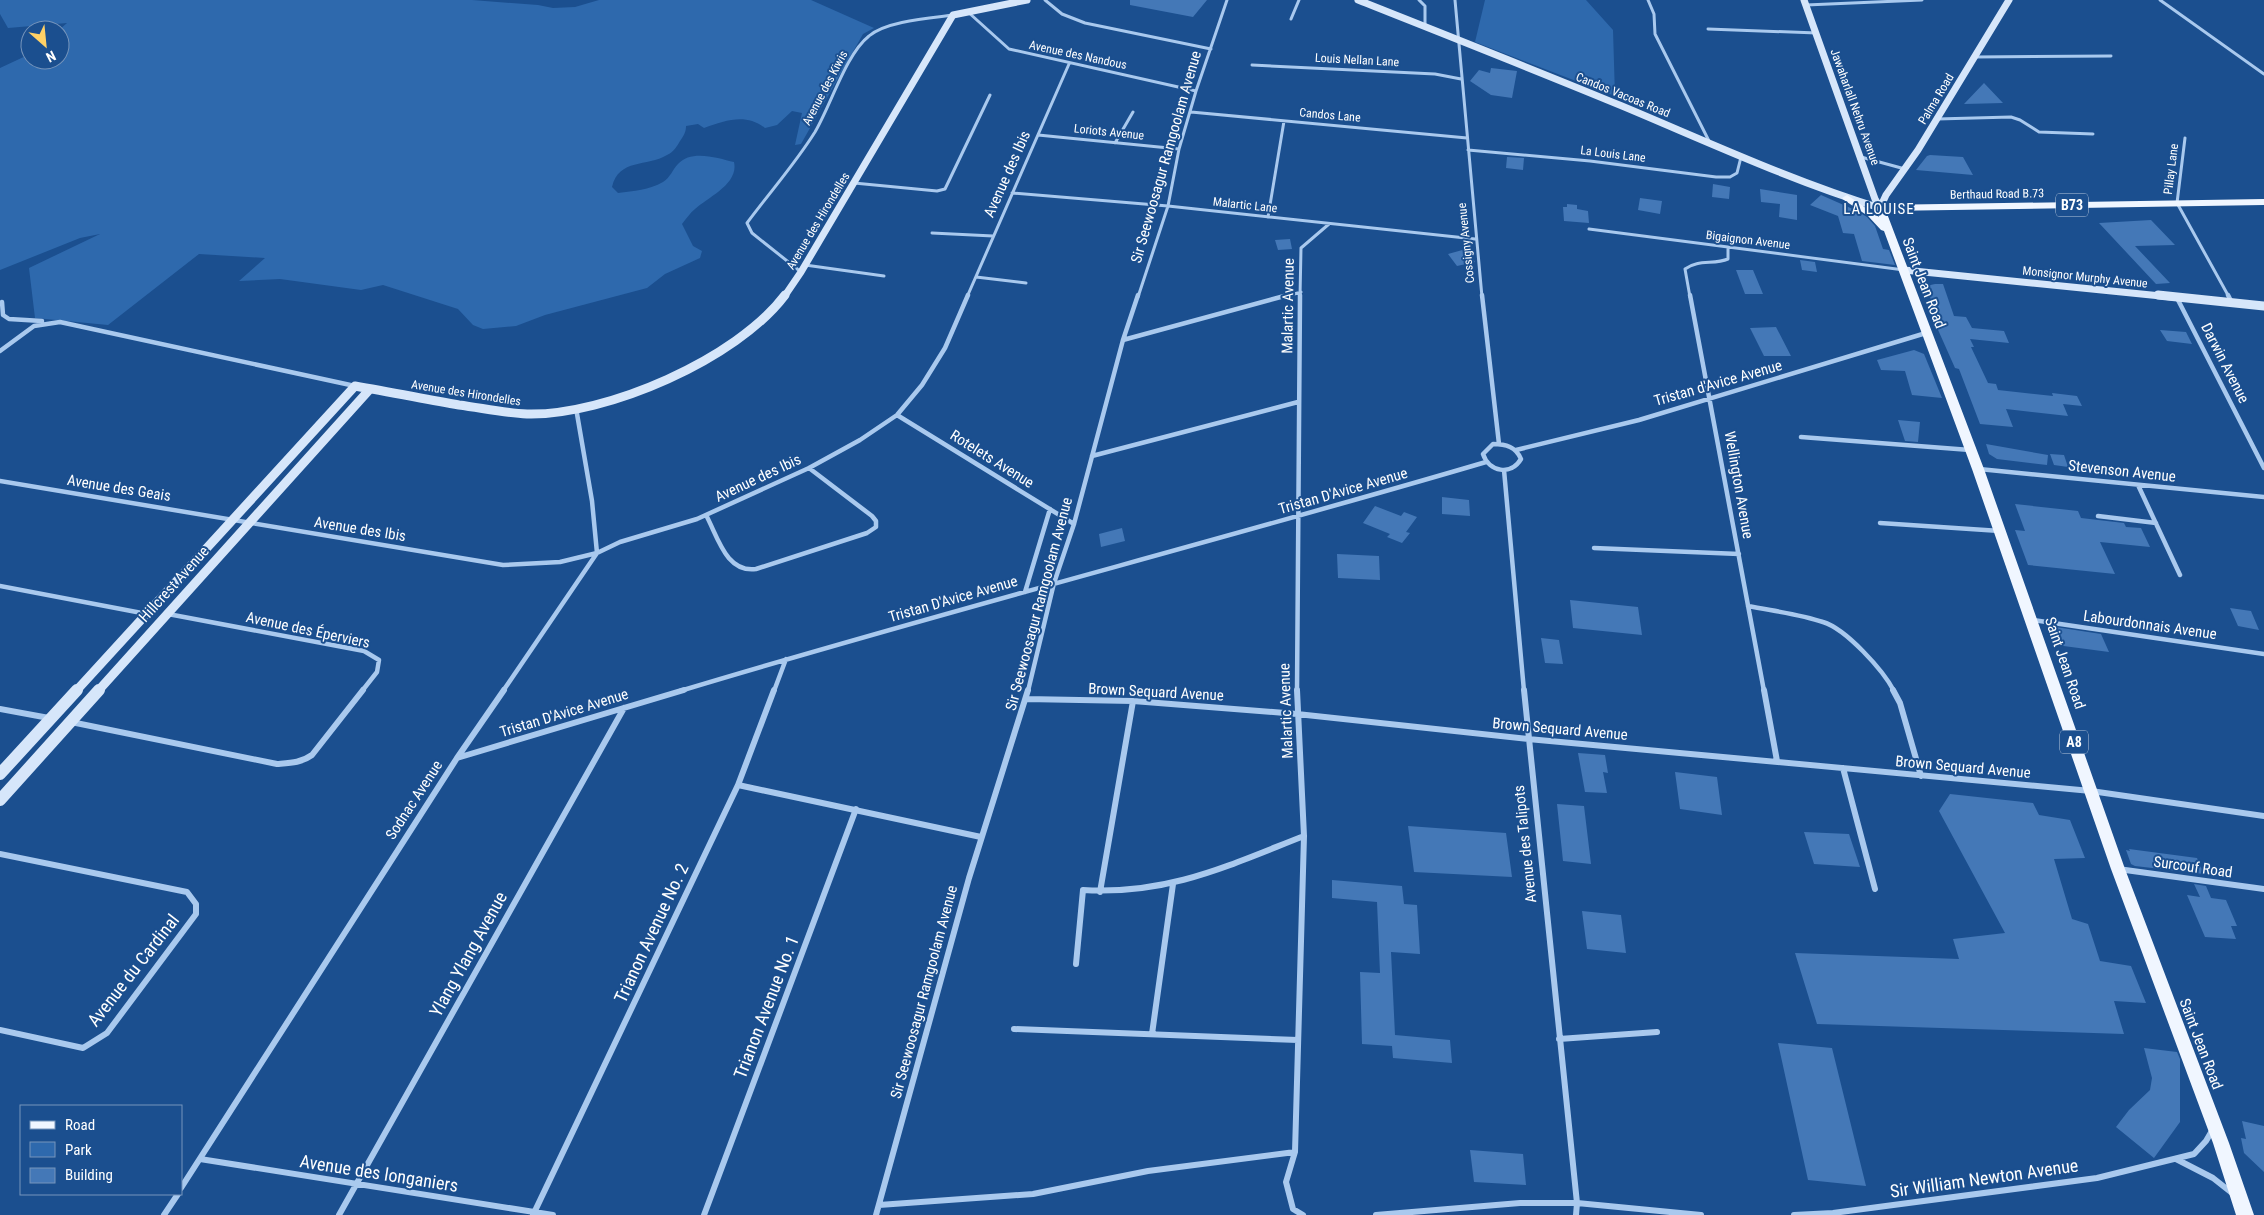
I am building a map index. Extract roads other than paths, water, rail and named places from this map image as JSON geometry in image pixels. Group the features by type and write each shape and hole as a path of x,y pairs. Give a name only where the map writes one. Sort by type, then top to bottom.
{"main road":[{"name":"Avenue des Kiwis","path":"953,15 1027,0"},
{"name":"Candos Vacoas Road","path":"1358,0 1741,157 1847,198 1880,208"},
{"name":"Palma Road","path":"1880,208 1886,195 1937,119 2009,0"},
{"name":"Jawaharlall Nehru Avenue","path":"1805,3 1875,199 1880,208"},
{"name":"Avenue des Hirondelles","path":"356,386 501,412 530,414 576,408 618,397 658,382 729,345 753,330 774,310 803,268 953,15"},
{"path":"1847,198 1878,219 1889,234"},
{"name":"Berthaud Road B.73","path":"1880,208 2264,202"},
{"name":"Saint Jean Road","path":"1880,208 2033,620 2118,869 2215,1126 2245,1215"},
{"name":"Monsignor Murphy Avenue","path":"1904,270 2264,306"},
{"name":"Hillcrest Avenue","path":"0,774 356,386"},
{"name":"Hillcrest Avenue","path":"0,800 370,389"}],"street":[{"path":"1045,0 1062,14 1085,23 1211,48"},
{"name":"Sir Seewoosagur Ramgoolam Avenue","path":"876,1215 982,837 1026,699 1054,583 1074,524 1123,340 1168,206 1179,149 1196,91 1227,0"},
{"path":"1291,19 1299,0"},
{"path":"1419,0 1426,6 1425,26"},
{"name":"Cossigny Avenue","path":"1455,0 1475,239 1499,444"},
{"path":"1648,0 1654,14 1655,34 1710,143"},
{"path":"1805,3 1922,0"},
{"path":"2160,0 2264,74"},
{"name":"Avenue des Nandous","path":"968,12 1009,49 1027,55 1196,91"},
{"name":"Avenue des Kiwis","path":"803,268 752,234 747,223 785,176 821,121 856,54 869,35 882,29 953,15"},
{"path":"1708,29 1817,33"},
{"path":"1974,57 2111,56"},
{"name":"Avenue des Ibis","path":"234,520 503,565 560,562 596,553 620,542 706,515 810,468 860,440 896,415 922,385 945,348 1069,64"},
{"name":"Louis Nellan Lane","path":"1252,65 1435,74 1461,79"},
{"path":"854,183 937,191 945,189 990,95"},
{"path":"1114,143 1133,112"},
{"name":"Candos Lane","path":"1191,112 1467,138"},
{"path":"1937,119 2011,116 2018,118 2039,132 2094,134"},
{"path":"1268,217 1284,121"},
{"name":"Loriots Avenue","path":"1038,135 1179,149"},
{"name":"Pillay Lane","path":"2177,203 2185,138"},
{"name":"La Louis Lane","path":"1468,150 1590,161 1716,177 1730,177 1737,173 1741,157"},
{"path":"1861,157 1905,169"},
{"name":"Malartic Lane","path":"1012,193 1168,206 1475,239"},
{"path":"2177,203 2233,303"},
{"name":"Malartic Avenue","path":"1303,1215 1293,1209 1286,1182 1295,1152 1304,836 1297,714 1297,518 1301,248 1329,224"},
{"name":"Bigaignon Avenue","path":"1588,229 1904,270"},
{"path":"932,232 994,236"},
{"name":"Wellington Avenue","path":"1728,248 1728,260 1723,262 1695,263 1685,269 1777,761"},
{"path":"803,268 884,276"},
{"path":"976,277 1026,283"},
{"path":"1123,340 1301,292"},
{"name":"Darwin Avenue","path":"2177,297 2264,468"},
{"path":"2,302 3,315 9,319 47,321"},
{"name":"Avenue des Hirondelles","path":"0,351 32,325 47,321 79,326 356,386"},
{"name":"Tristan d'Avice Avenue","path":"1516,450 1639,420 1926,333"},
{"path":"1092,456 1298,402"},
{"path":"576,408 592,501 596,553"},
{"name":"Rotelets Avenue","path":"896,415 1074,524"},
{"path":"1801,437 1970,450"},
{"path":"1499,444 1516,450 1521,459 1520,463 1512,469 1504,470 1497,469 1486,462 1483,458 1484,450 1488,446 1499,444"},
{"name":"Tristan D'Avice Avenue","path":"457,758 786,659 1054,583 1297,518 1486,462"},
{"path":"706,515 731,563 739,568 748,570 867,533 876,527 876,520 872,516 810,468"},
{"name":"Stevenson Avenue","path":"1978,469 2264,497"},
{"name":"Avenue des Talipots","path":"1504,470 1528,739 1577,1203 1576,1215"},
{"name":"Avenue des Geais","path":"0,481 234,520"},
{"path":"2138,485 2180,575"},
{"path":"1025,592 1050,510"},
{"path":"2098,516 2156,523"},
{"path":"1880,523 2000,531"},
{"path":"1594,548 1739,554"},
{"name":"Sodnac Avenue","path":"182,1186 457,758 596,553"},
{"path":"0,586 147,614"},
{"path":"1748,606 1825,622 1858,645 1890,683 1900,703 1921,776"},
{"name":"Avenue des Éperviers","path":"70,722 277,764 292,763 306,760 377,672 379,660 364,651 168,614"},
{"name":"Labourdonnais Avenue","path":"2033,620 2264,654"},
{"name":"Trianon Avenue No. 2","path":"534,1214 738,785 786,659"},
{"name":"Brown Sequard Avenue","path":"1026,699 1133,701 1297,714 1528,739 2091,791 2264,816"},
{"path":"1100,892 1133,701"},
{"name":"Ylang Ylang Avenue","path":"339,1215 624,708"},
{"path":"0,709 50,718"},
{"path":"1843,768 1874,889"},
{"path":"738,785 982,837"},
{"name":"Trianon Avenue No. 1","path":"704,1215 856,809"},
{"path":"1076,964 1084,890 1100,892 1141,891 1173,884 1304,836"},
{"name":"Avenue du Cardinal","path":"0,854 187,892 196,904 196,914 107,1033 95,1042 83,1048 0,1030"},
{"name":"Surcouf Road","path":"2118,869 2264,889"},
{"path":"1152,1034 1173,884"},
{"path":"1014,1029 1298,1040"},
{"path":"1560,1039 1657,1032"},
{"name":"Sir William Newton Avenue","path":"1794,1215 1832,1213 2082,1180 2194,1154 2206,1141 2215,1126"},
{"path":"879,1205 1033,1194 1148,1171 1295,1152"},
{"path":"2175,1158 2213,1178 2240,1200"},
{"name":"Avenue des longaniers","path":"200,1159 534,1214 553,1215"},
{"path":"164,1215 177,1195"},
{"path":"1376,1215 1520,1203 1577,1203 1701,1215"}],"district":[{"name":"LA LOUISE","path":"1879,209"}]}
